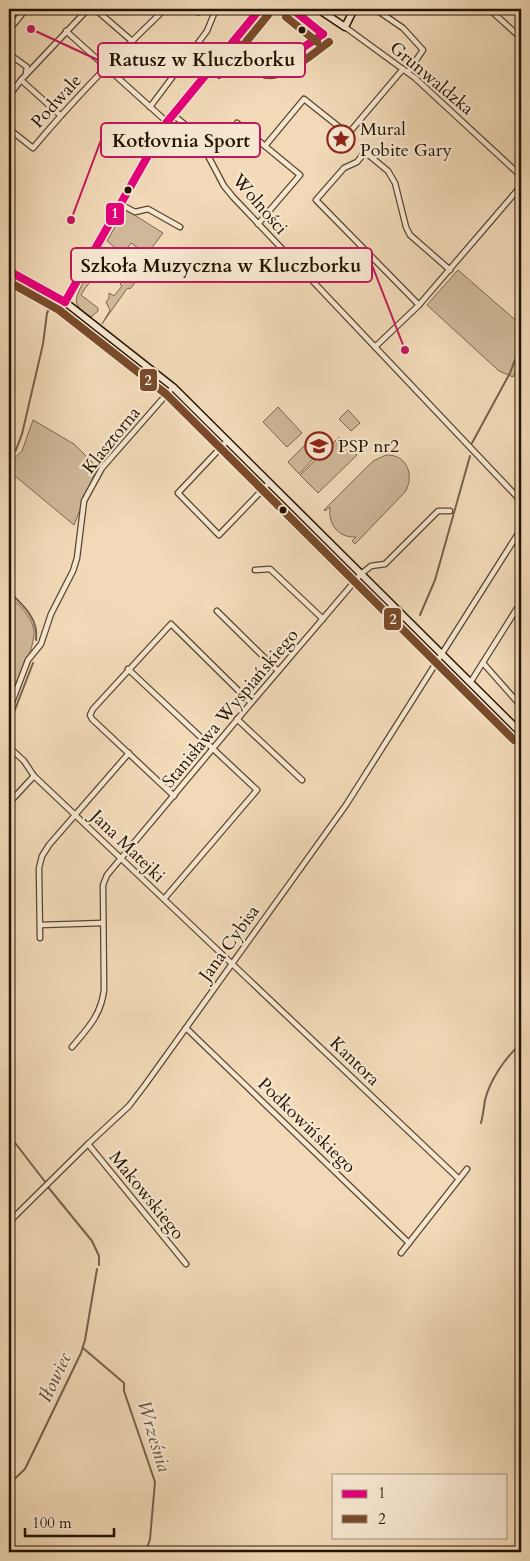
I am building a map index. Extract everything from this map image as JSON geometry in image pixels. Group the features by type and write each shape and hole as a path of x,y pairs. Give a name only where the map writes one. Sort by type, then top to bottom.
{"street":[{"path":"9,20 18,9"},
{"path":"9,30 26,9"},
{"path":"9,96 25,75 88,9"},
{"path":"95,9 132,41"},
{"name":"Podwale","path":"9,129 33,148 60,115 165,9"},
{"path":"150,107 207,31 216,9"},
{"path":"65,302 167,122 260,9"},
{"name":"Grunwaldzka","path":"318,9 405,71 521,176"},
{"path":"344,27 354,9"},
{"path":"265,146 304,99 348,134 423,50 403,28 375,9"},
{"path":"489,9 521,38"},
{"path":"65,33 167,122"},
{"path":"9,54 27,67 25,75"},
{"path":"21,80 60,115"},
{"name":"Wolności","path":"173,114 196,134 224,186 258,224 521,501"},
{"path":"236,123 300,175 258,224"},
{"path":"420,306 316,200 344,168 357,162 365,152 388,171 396,183 406,227 410,235 450,270"},
{"path":"375,347 420,306 521,186"},
{"path":"120,204 135,212 148,209 180,227"},
{"path":"9,271 65,302 173,387 521,733"},
{"name":"Klasztorna","path":"9,710 28,660 41,644 52,614 73,571 77,558 84,501 102,468 173,387"},
{"path":"227,441 178,493 219,535 270,483"},
{"path":"362,574 371,566 385,564 438,511 450,511"},
{"name":"Jana Cybisa","path":"9,1222 138,1096 346,805 521,529"},
{"path":"255,570 270,569 323,619"},
{"name":"Stanisława Wyspiańskiego","path":"72,1048 93,1023 102,1004 104,990 103,884 107,875 362,574"},
{"path":"470,682 521,602"},
{"path":"217,611 278,671"},
{"path":"174,796 92,719 90,716 93,710 170,624 251,703"},
{"path":"483,663 521,706"},
{"path":"128,670 257,790 164,899"},
{"path":"238,719 302,780"},
{"name":"Jana Matejki","path":"9,747 24,761 34,776 120,860 232,962"},
{"path":"40,938 39,868 42,856 49,845 76,816 128,753"},
{"path":"9,803 34,776"},
{"path":"40,925 103,923"},
{"name":"Kantora","path":"232,962 459,1179"},
{"name":"Podkowińskiego","path":"186,1028 408,1242"},
{"name":"Makowskiego","path":"88,1144 186,1264"},
{"path":"401,1252 466,1169"}],"shaded area":[{"path":"184,9 213,9 211,14 202,10 199,16"},
{"path":"124,211 128,211 163,233 147,254 131,243 123,254 107,241"},
{"path":"103,253 137,280 130,289 126,290 102,324 110,310 106,302 109,298 109,293 114,296 122,286 120,284 126,276 108,262"},
{"path":"96,261 95,274 81,295 98,308 98,311 91,317 79,308 76,300"},
{"path":"458,270 521,325 521,359 513,377 499,371 427,305"},
{"path":"278,407 302,433 287,447 263,422"},
{"path":"348,410 360,423 351,431 339,419"},
{"path":"33,420 74,444 97,467 74,525 9,471 9,463 22,451"},
{"path":"339,437 357,455 318,493 300,475"},
{"path":"307,443 318,454 299,474 288,462"},
{"path":"386,455 399,458 404,462 409,473 408,486 405,492 355,544 352,541 356,537 344,535 336,529 331,519 330,507 324,510 373,461"},
{"path":"9,595 28,615 33,625 34,637 29,657 9,705"}],"waterway":[{"name":"Iłowiec","path":"9,458 16,450 22,434 43,344 47,313 51,305"},
{"path":"472,443 510,373 521,344"},
{"path":"420,615 435,580 470,456"},
{"name":"Iłowiec","path":"9,592 29,613 35,625 36,640"},
{"name":"Iłowiec","path":"9,725 33,663"},
{"path":"481,1123 487,1092 491,1084 504,1062 521,1044"},
{"name":"Iłowiec","path":"9,1135 46,1183"},
{"name":"Iłowiec","path":"48,1187 92,1241 99,1256 99,1265"},
{"name":"Iłowiec","path":"9,1484 25,1469 81,1353 97,1269"},
{"name":"Września","path":"83,1348 124,1383 124,1391 155,1482 150,1539 146,1552"}],"transit line":[{"name":"1","path":"65,302 167,122 260,9"},
{"name":"1","path":"292,9 323,34"},
{"name":"2","path":"219,75 268,15"},
{"name":"2","path":"286,17 317,42"},
{"name":"1","path":"234,41 261,61 273,65 279,64 323,34"},
{"name":"2","path":"228,49 256,71 268,75 277,74 296,66 329,42"},
{"name":"1","path":"9,271 65,302"},
{"name":"2","path":"9,282 59,310 166,394 514,740"}],"place":[{"name":"Ratusz w Kluczborku","path":"31,29"},
{"name":"Mural Pobite Gary","path":"341,139"},
{"name":"Kotłovnia Sport","path":"71,220"},
{"name":"Szkoła Muzyczna w Kluczborku","path":"405,350"},
{"name":"PSP nr2","path":"319,446"}]}
